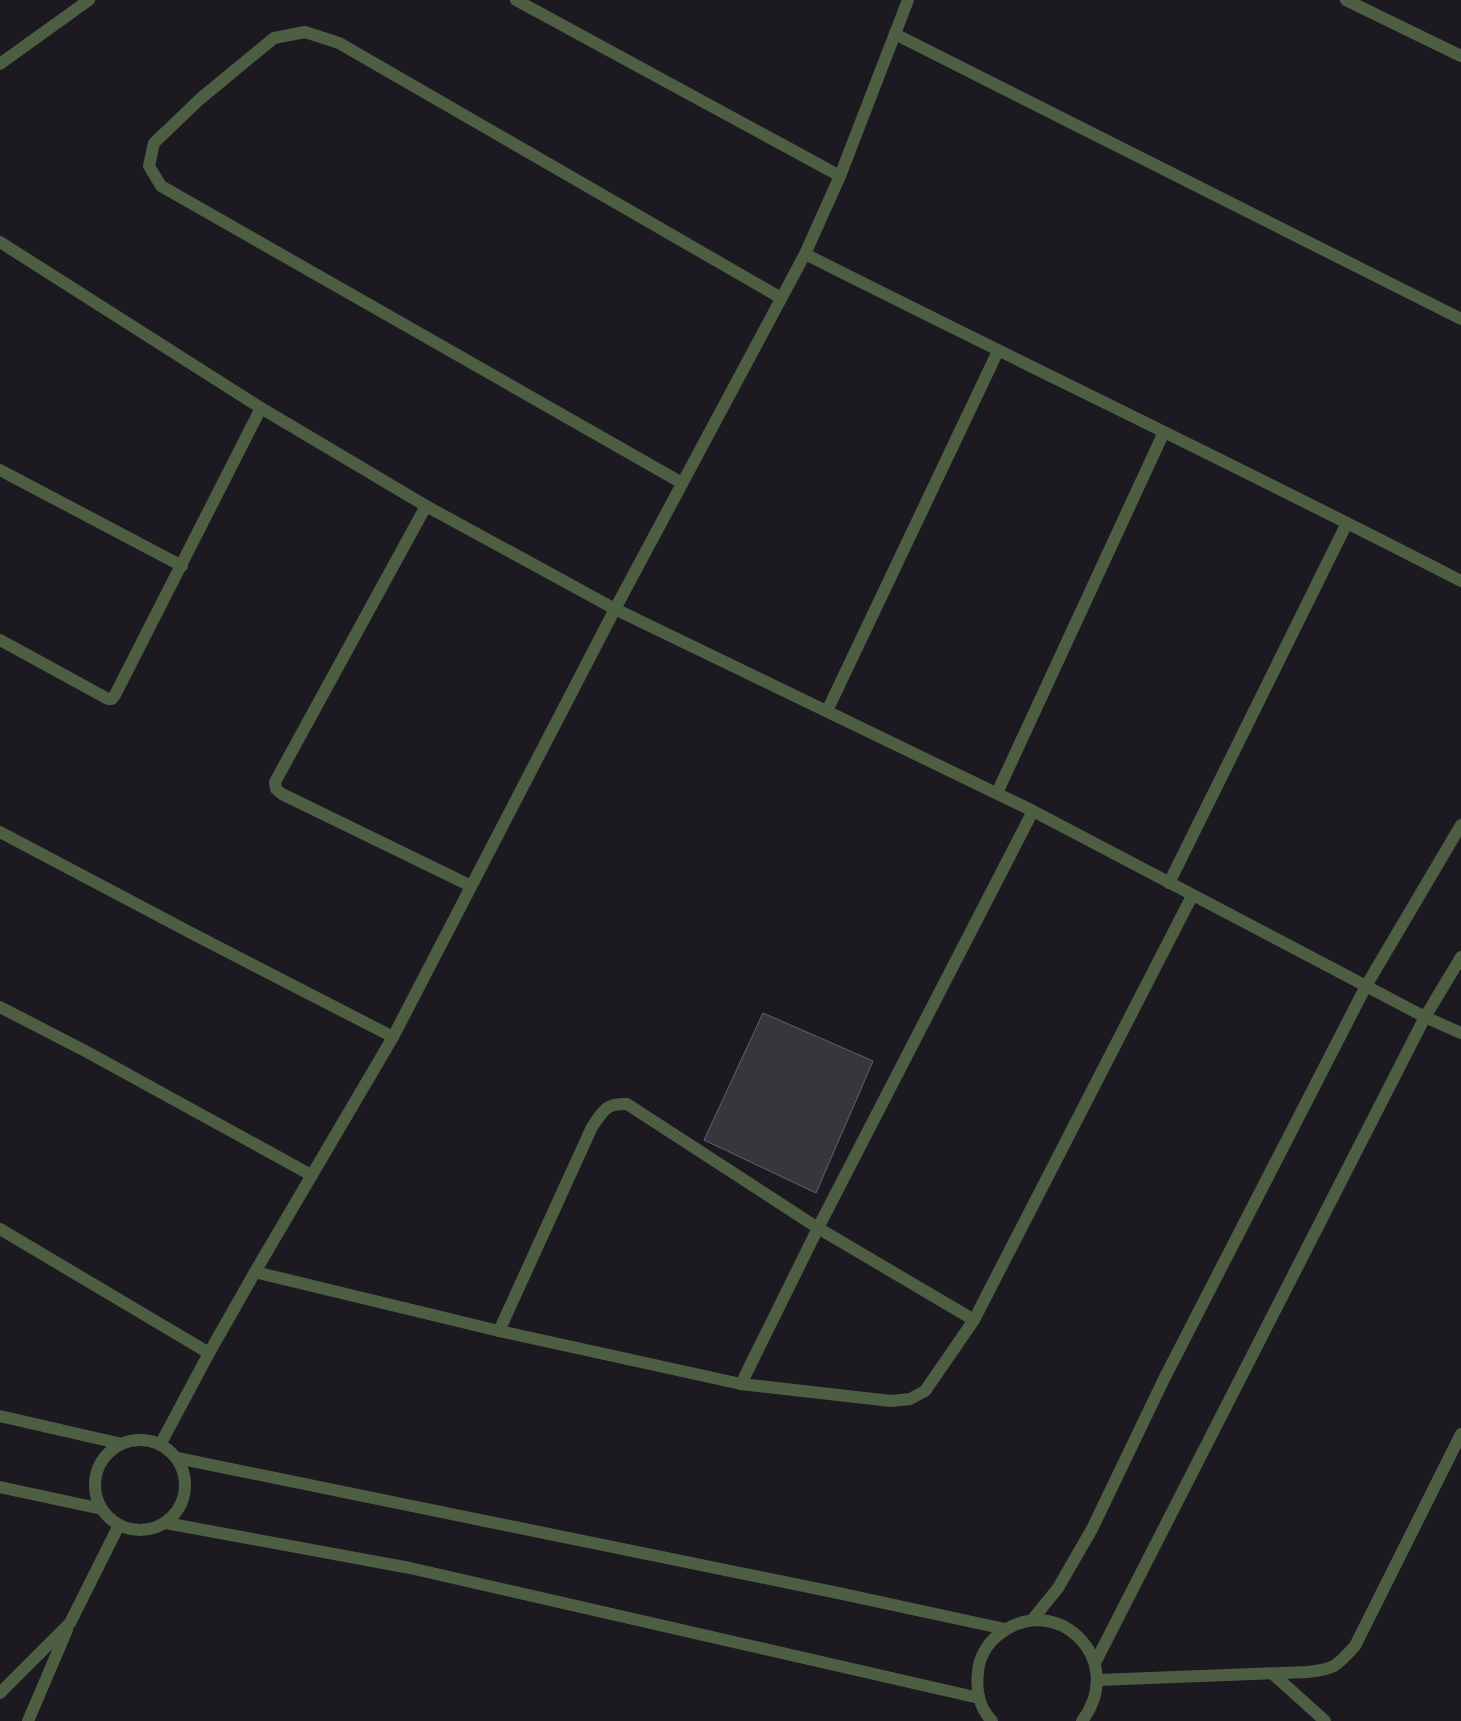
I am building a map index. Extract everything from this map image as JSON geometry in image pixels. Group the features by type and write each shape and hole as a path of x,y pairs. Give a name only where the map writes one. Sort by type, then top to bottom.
{"street":[{"path":"2,60 89,0"},
{"path":"516,0 840,176"},
{"path":"160,1445 255,1272 393,1037 615,609 805,254 840,176 908,0"},
{"path":"1346,0 1461,56"},
{"path":"682,483 161,186 149,166 154,143 200,99 274,38 304,32 339,43 781,298"},
{"path":"895,34 1461,319"},
{"path":"0,242 261,408 426,506 615,609 1034,811 1192,896 1425,1017 1461,1033"},
{"path":"805,254 1347,522 1461,581"},
{"path":"827,711 998,351"},
{"path":"0,640 108,699 112,699 182,566 261,408"},
{"path":"997,793 1164,432"},
{"path":"0,470 182,566"},
{"path":"426,506 275,782 276,789 282,794 471,886"},
{"path":"1169,883 1347,522"},
{"path":"741,1384 818,1228 981,910 1034,811"},
{"path":"1032,1620 1058,1588 1092,1529 1164,1379 1366,986 1461,825"},
{"path":"0,832 195,936 393,1037"},
{"path":"255,1272 498,1331 741,1384 891,1401 910,1399 925,1391 974,1320 1192,896"},
{"path":"1096,1663 1425,1017 1461,957"},
{"path":"0,1008 89,1053 312,1175"},
{"path":"498,1331 592,1127 608,1106 618,1103 627,1104 818,1228 974,1320"},
{"path":"0,1229 210,1353"},
{"path":"0,1416 122,1444"},
{"path":"1098,1680 1273,1674 1329,1670 1342,1661 1355,1646 1461,1434"},
{"path":"177,1458 184,1476 182,1502 166,1522 155,1528 130,1530 109,1519 96,1495 95,1480 99,1465 108,1452 122,1444 134,1441 147,1441 160,1445 177,1458 1006,1629"},
{"path":"0,1487 102,1509"},
{"path":"166,1522 410,1568 979,1698"},
{"path":"28,1721 70,1623 119,1525"},
{"path":"990,1720 979,1698 977,1683 978,1666 984,1652 993,1639 1018,1623 1032,1620 1053,1622 1072,1631 1086,1645 1096,1663 1098,1680 1096,1696 1090,1711 1082,1721"},
{"path":"0,1693 70,1623"},
{"path":"1273,1674 1325,1721"}],"building":[{"path":"763,1013 873,1061 816,1193 704,1140"}]}
